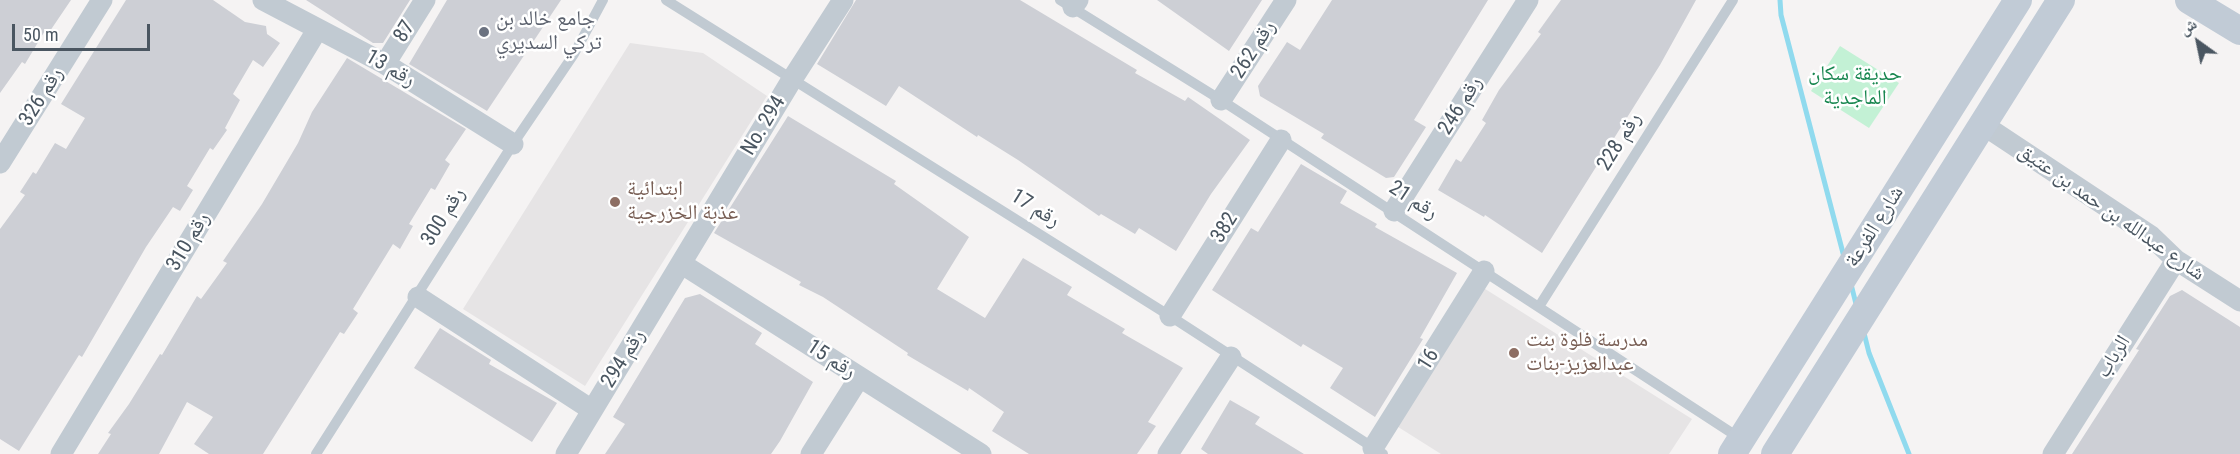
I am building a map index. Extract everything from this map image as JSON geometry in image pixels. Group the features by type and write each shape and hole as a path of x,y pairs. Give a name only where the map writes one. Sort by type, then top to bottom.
{"street":[{"name":"رقم 326","path":"0,164 102,0"},
{"name":"رقم 13","path":"263,0 385,64 513,144"},
{"name":"87","path":"385,64 425,0"},
{"name":"No. 294","path":"682,264 791,81 843,0"},
{"name":"رقم 262","path":"1221,99 1286,0"},
{"name":"رقم 246","path":"1394,211 1528,0"},
{"name":"شارع الفرعة","path":"1736,446 2018,0"},
{"name":"شارع الفرعة","path":"1776,454 2061,0"},
{"path":"2189,0 2240,32"},
{"name":"رقم 310","path":"61,454 317,30"},
{"name":"شارع عبدالله بن حمد بن عتيق","path":"1982,124 2151,236 2176,260 2240,301"},
{"name":"382","path":"1170,316 1281,140"},
{"name":"الرباب","path":"2053,454 2176,260"},
{"name":"رقم 15","path":"682,264 981,454"},
{"name":"رقم 294","path":"566,454 682,264"},
{"name":"16","path":"1378,451 1484,271"},
{"path":"418,297 592,410"},
{"path":"1168,454 1231,357"},
{"path":"811,454 859,378"}],"lane":[{"name":"رقم 300","path":"316,454 418,297 513,144 574,54 603,0"},
{"name":"رقم 17","path":"666,0 791,81 1170,316 1378,451"},
{"name":"رقم 228","path":"1540,305 1734,0"},
{"name":"رقم 21","path":"1070,2 1540,305 1736,446"}],"shaded area":[{"name":"ابتدائية عذبة الخزرجية","path":"630,43 703,53 767,96 585,386 463,309"},
{"name":"مدرسة فلوة بنت عبدالعزيز-بنات","path":"1482,287 1692,419 1669,454 1441,454 1395,425"}],"green space":[{"name":"حديقة سكان الماجدية","path":"1840,46 1899,83 1869,128 1811,91"}],"building":[{"path":"0,0 71,0 50,31 46,29 25,64 22,62 0,93"},
{"path":"126,0 213,0 245,22 266,26 267,34 280,43 263,67 253,60 233,94 240,100 225,128 227,130 213,150 210,148 187,186 193,190 180,211 173,207 146,247 82,357 79,355 19,451 0,439 0,229 25,195 20,192 33,172 36,174 55,143 66,149 85,118 61,104"},
{"path":"306,0 410,0 383,43 373,43"},
{"name":"جامع خالد بن تركي السديري","path":"447,0 561,0 487,111 409,64"},
{"path":"856,0 1020,0 1137,70 1135,73 1185,101 1188,97 1250,140 1211,194 1176,251 1139,228 1135,234 1101,214 1099,216 1018,160 978,135 977,137 899,86 886,106 817,64"},
{"path":"1157,0 1262,0 1229,51"},
{"path":"1332,0 1488,0 1414,120 1426,127 1394,177 1386,178 1321,138 1324,134 1260,96 1258,86 1287,42 1300,50"},
{"path":"1561,0 1696,0 1660,65 1542,253 1485,215 1484,217 1438,190 1456,159 1461,162 1486,123 1482,120 1499,90 1541,34 1538,32"},
{"path":"347,58 466,129 445,160 450,164 435,190 431,188 409,224 413,226 400,249 393,244 353,309 358,313 344,334 340,332 263,454 209,454 194,444 213,417 187,402 159,454 98,454 111,434 108,433 160,354 162,355 197,296 201,299 227,263 223,261 262,204 298,143 312,112"},
{"path":"788,116 896,181 894,184 969,237 937,289 985,318 1023,258 1072,287 1067,295 1125,329 1122,333 1183,368 1148,422 1156,426 1137,454 1029,454 992,431 1004,412 969,388 968,391 907,355 908,353 823,297 799,285 801,282 714,233"},
{"path":"1301,164 1347,191 1340,203 1377,224 1375,227 1457,273 1420,338 1423,339 1375,417 1330,388 1343,368 1303,344 1301,347 1212,290 1251,228 1258,232"},
{"path":"2182,290 2240,327 2240,454 2072,454 2139,350 2136,349 2170,296"},
{"path":"700,294 762,333 755,344 813,382 780,441 771,454 605,454 625,424 613,417 685,298"},
{"path":"440,328 491,360 489,364 557,403 532,442 414,368"},
{"path":"1230,400 1260,417 1255,424 1304,454 1208,454 1201,449"}],"waterway":[{"path":"1780,0 1781,15 1844,257"},
{"path":"1851,284 1856,304"},
{"path":"1864,333 1869,353 1909,454"}],"place":[{"name":"جامع خالد بن تركي السديري","path":"484,32"},
{"name":"ابتدائية عذبة الخزرجية","path":"615,202"},
{"name":"مدرسة فلوة بنت عبدالعزيز-بنات","path":"1514,353"}]}
